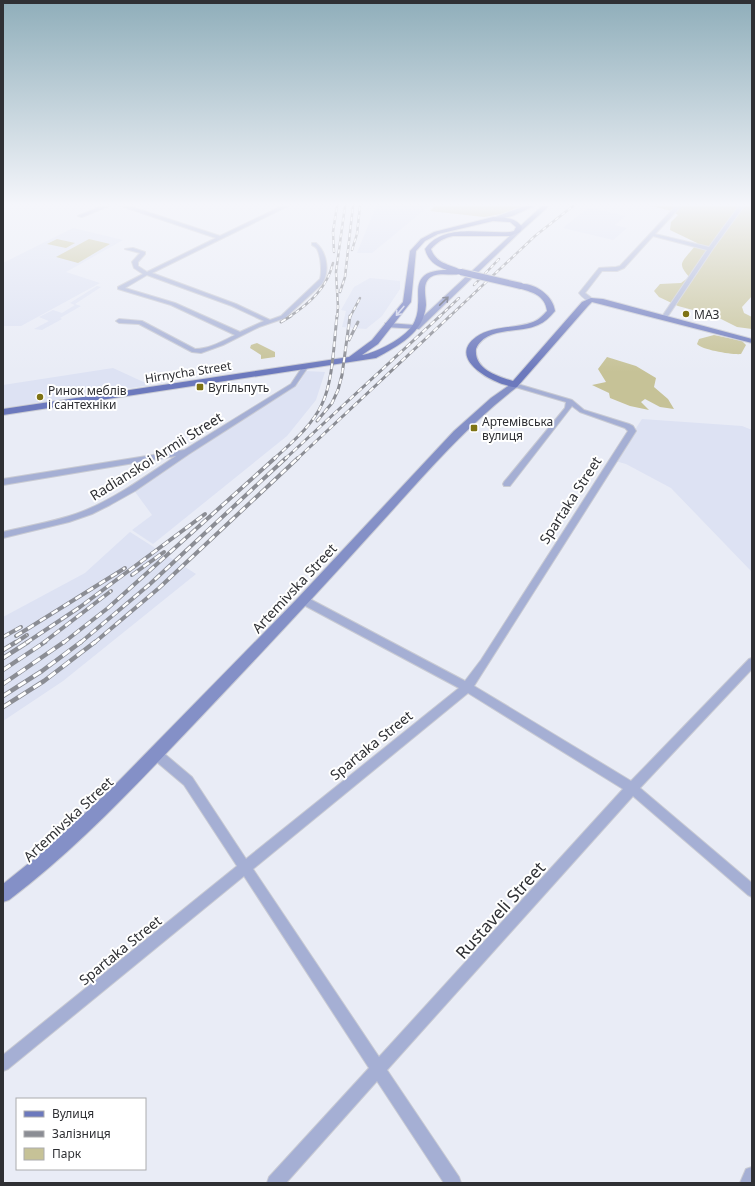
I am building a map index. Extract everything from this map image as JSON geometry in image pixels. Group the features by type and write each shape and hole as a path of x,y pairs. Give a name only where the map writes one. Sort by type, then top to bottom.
{"main road":[{"name":"Hirnycha Street","path":"352,359 375,342 407,302 412,261"},
{"path":"435,261 461,272 521,286 544,295 549,300 552,311 542,320 535,324 485,336 472,346 470,351 474,363 479,368 488,374 514,385"},
{"name":"Hirnycha Street","path":"3,412 373,356 386,350 416,327 486,261"},
{"path":"388,325 416,327 420,314 423,281 427,276 436,272 461,272"},
{"path":"591,300 600,301 752,341"},
{"name":"Artemivska Street","path":"3,894 30,875 86,824 156,754 303,600 470,421 514,385 584,304 591,300"}],"street":[{"path":"136,261 136,267 148,273 234,304 268,321"},
{"path":"172,261 120,288 173,304 239,334"},
{"path":"119,321 140,322 197,351 221,344 268,321 286,315 320,283 325,275 322,261"},
{"path":"591,300 585,297 582,293 601,269 617,269 622,267 627,261"},
{"path":"664,318 702,261"},
{"name":"Radianskoi Armii Street","path":"3,535 66,520 89,512 132,489 186,452 293,385 305,367"},
{"name":"Spartaka Street","path":"3,1064 467,687 484,663 632,431 628,426 582,411 570,401 514,385"},
{"path":"507,484 568,408 570,401"},
{"path":"3,482 186,452"},
{"path":"303,600 467,687 632,788 752,891"},
{"name":"Rustaveli Street","path":"275,1183 632,788 752,662"},
{"path":"156,754 188,781 452,1183"},
{"path":"748,1183 752,1175"}],"shaded area":[{"path":"6,261 85,261 66,272 100,283 21,326 3,326 3,263"},
{"path":"370,278 400,281 400,289 382,316 366,329 342,327 346,311 341,310 354,287"},
{"path":"97,286 101,287 75,304 81,306 60,318 62,319 42,330 34,329 49,321 39,317 53,310 62,313 75,305 70,303"},
{"name":"Ринок меблів і сантехніки","path":"113,368 150,385 3,408 3,385"},
{"path":"306,371 325,372 316,400 287,436 153,544 132,530 152,515 133,489 299,383"},
{"path":"642,419 742,426 752,430 752,572 671,488 626,464 615,461"},
{"path":"130,532 196,574 63,681 3,721 3,617 85,573"}],"green space":[{"path":"683,261 752,261 752,296 742,307 744,313 752,317 752,329 737,327 715,316 678,306 659,297 654,291 660,284 681,283 689,277 683,268"},
{"path":"714,335 742,341 746,345 741,354 737,354 711,350 697,344 699,339"},
{"path":"257,343 275,352 275,357 261,359 261,355 250,348 251,345"},
{"path":"607,357 636,366 656,378 654,387 668,399 674,409 660,407 645,399 641,402 649,410 630,406 610,398 609,393 592,385 606,382 598,369"}],"railway":[{"path":"337,261 336,272 338,307 337,317"},
{"path":"340,292 345,277 347,261"},
{"path":"474,285 497,261"},
{"path":"449,317 508,261"},
{"path":"289,317 317,294 327,280 333,263"},
{"path":"350,317 360,298"},
{"path":"439,317 459,298"},
{"path":"281,322 291,316"},
{"path":"274,459 313,420 326,395 331,373 337,316"},
{"path":"317,421 332,403 338,390 342,375 350,316"},
{"path":"285,459 440,316"},
{"path":"297,459 450,316"},
{"path":"349,340 358,322"},
{"path":"63,643 108,608 275,458"},
{"path":"80,643 150,584 286,458"},
{"path":"94,643 159,588 298,458"},
{"path":"26,643 80,607 205,514"},
{"path":"132,575 164,552"},
{"path":"16,636 125,568"},
{"path":"43,643 111,591"},
{"path":"3,637 21,627"},
{"path":"15,643 27,635"},
{"path":"3,650 16,642"},
{"path":"3,658 28,642"},
{"path":"3,670 45,642"},
{"path":"3,684 64,642"},
{"path":"3,696 42,671 81,642"},
{"path":"3,707 44,681 95,642"}],"place":[{"name":"МАЗ","path":"686,314"},
{"name":"Вугільпуть","path":"200,387"},
{"name":"Ринок меблів і сантехніки","path":"40,397"},
{"name":"Артемівська вулиця","path":"474,428"}]}
